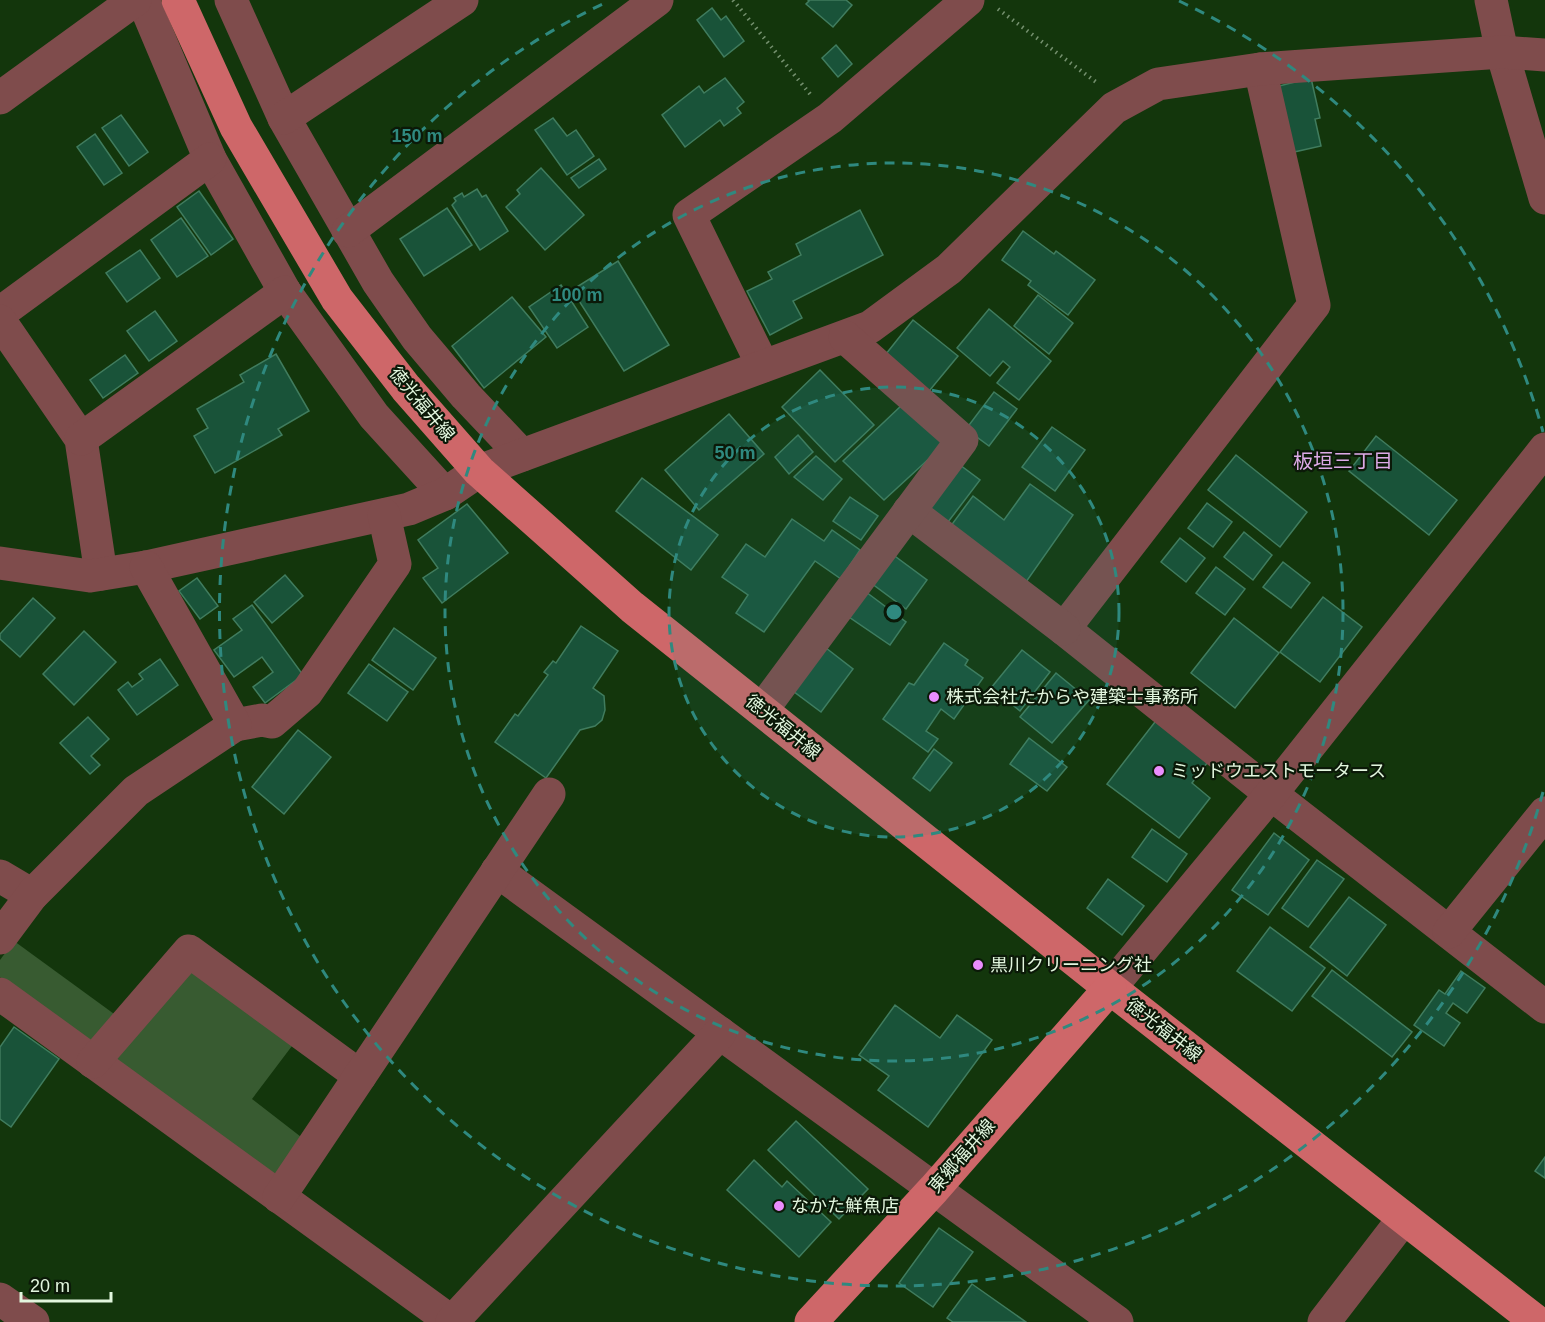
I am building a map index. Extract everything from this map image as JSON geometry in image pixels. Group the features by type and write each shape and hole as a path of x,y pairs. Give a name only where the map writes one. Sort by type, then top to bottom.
{"main road":[{"name":"徳光福井線","path":"178,0 236,127 337,299 406,388 479,471 632,607 1110,988 1537,1322"},
{"name":"東郷福井線","path":"811,1322 934,1189 1110,988"}],"street":[{"path":"0,98 135,0"},
{"path":"143,0 210,159 285,292 374,416 445,494"},
{"path":"231,0 284,118 378,282 417,338 466,396 522,455"},
{"path":"284,118 462,0"},
{"path":"348,231 657,0"},
{"path":"1491,0 1503,52 1545,198"},
{"path":"763,366 689,215 830,118 981,4"},
{"path":"0,563 90,576 146,567 409,509 445,494 479,471 870,327 949,269 1114,108 1158,84 1260,69 1503,52 1545,55"},
{"path":"1064,629 1314,305 1260,69"},
{"path":"0,313 210,159"},
{"path":"81,439 285,292"},
{"path":"0,321 81,439 101,574"},
{"path":"762,710 962,440 845,337"},
{"path":"1110,988 1271,794 1545,449"},
{"path":"909,511 1064,629 1271,794 1545,1007"},
{"path":"0,938 32,896 136,791 235,725 262,720 272,722 307,692 395,564 384,514"},
{"path":"146,567 235,725"},
{"path":"279,1197 549,794"},
{"path":"1449,932 1545,813"},
{"path":"497,872 1117,1322"},
{"path":"0,876 32,896"},
{"path":"93,1062 189,951 360,1076"},
{"path":"0,994 452,1322 720,1033"},
{"path":"1324,1322 1404,1218"},
{"path":"0,1299 33,1322"}],"path":[{"path":"733,0 830,118"},
{"path":"981,4 1100,85"}],"green space":[{"path":"14,941 121,1019 96,1048 0,977 0,960"},
{"path":"194,964 295,1042 252,1099 305,1140 275,1180 111,1059"}],"building":[{"path":"808,0 846,0 852,5 833,27 806,4"},
{"path":"712,8 721,20 726,16 744,41 724,57 697,20"},
{"path":"836,45 852,64 838,77 822,58"},
{"path":"725,78 744,102 737,108 741,113 724,126 720,120 685,147 662,115 699,86 704,93"},
{"path":"1311,78 1320,118 1315,119 1321,146 1294,152 1279,86"},
{"path":"121,115 148,152 129,166 102,128"},
{"path":"553,118 567,136 576,130 594,156 567,175 535,130"},
{"path":"95,134 122,173 104,185 77,147"},
{"path":"599,159 606,169 579,188 571,178"},
{"path":"541,168 584,215 545,250 506,207 520,194 517,190"},
{"path":"477,189 482,197 486,195 508,231 480,250 452,205 456,201 454,198 462,193 464,197"},
{"path":"199,191 233,239 211,255 177,207"},
{"path":"447,208 472,245 424,276 400,239"},
{"path":"860,210 883,255 793,301 802,318 770,335 747,291 772,279 768,272 801,255 796,244"},
{"path":"181,218 208,256 177,277 151,240"},
{"path":"1023,231 1054,254 1056,251 1095,280 1068,315 1028,285 1031,281 1002,260"},
{"path":"140,250 160,278 127,302 106,273"},
{"path":"618,261 669,345 624,371 572,290"},
{"path":"561,285 588,327 557,348 529,307"},
{"path":"1038,295 1073,323 1049,354 1014,326"},
{"path":"512,297 546,337 484,388 452,346"},
{"path":"989,309 1051,361 1019,400 997,383 1010,367 1003,361 990,376 957,348"},
{"path":"155,311 177,341 149,361 127,331"},
{"path":"913,320 958,356 925,396 882,359"},
{"path":"276,354 309,411 278,429 282,435 215,473 194,436 208,428 197,409 244,382 240,375"},
{"path":"125,355 138,373 103,398 90,380"},
{"path":"820,370 874,425 835,462 782,407"},
{"path":"994,392 1017,409 989,446 966,429"},
{"path":"903,404 945,444 884,500 843,461"},
{"path":"729,414 764,454 699,510 665,470"},
{"path":"1052,427 1085,450 1055,491 1022,467"},
{"path":"798,435 813,452 789,474 775,457"},
{"path":"1376,436 1457,500 1429,535 1349,471"},
{"path":"1236,455 1307,512 1280,547 1208,490"},
{"path":"816,456 842,479 823,500 794,477"},
{"path":"956,462 980,480 948,522 924,504"},
{"path":"642,478 718,535 691,570 616,511"},
{"path":"1030,484 1073,515 1026,582 950,527 973,496 1004,520"},
{"path":"850,497 878,516 861,540 833,521"},
{"path":"1207,503 1232,522 1213,547 1188,528"},
{"path":"467,504 508,553 442,603 423,578 438,568 418,540"},
{"path":"792,519 824,541 832,530 860,550 841,579 815,561 764,632 736,613 748,595 722,577 746,544 765,557"},
{"path":"1244,532 1272,555 1253,580 1224,557"},
{"path":"1180,538 1205,558 1186,582 1161,562"},
{"path":"892,554 927,580 906,609 871,583"},
{"path":"1283,562 1310,583 1291,608 1263,587"},
{"path":"1216,567 1245,589 1225,615 1196,593"},
{"path":"285,575 303,596 272,623 254,602"},
{"path":"197,578 218,606 200,619 179,591"},
{"path":"866,592 906,622 890,645 849,617"},
{"path":"1323,597 1362,627 1320,682 1280,652"},
{"path":"33,598 55,618 20,657 0,639 0,634"},
{"path":"252,605 303,675 265,703 253,687 273,672 262,657 234,677 214,650 242,630 233,619"},
{"path":"1234,618 1279,653 1235,708 1191,673"},
{"path":"581,626 618,651 593,688 604,696 605,710 602,720 595,726 580,730 546,778 495,742 515,714 518,716 548,675 544,672 553,661 556,663"},
{"path":"394,628 436,658 413,690 372,660"},
{"path":"84,631 116,662 74,705 43,674"},
{"name":"株式会社たからや建築士事務所","path":"944,643 968,660 965,665 983,678 954,719 941,709 926,731 938,739 928,752 883,719 909,683 914,685"},
{"path":"826,648 853,669 821,712 793,691"},
{"path":"1022,650 1050,672 1020,711 991,688"},
{"path":"160,659 178,685 137,715 118,690 128,682 132,687 143,679 139,674"},
{"path":"369,664 408,692 387,721 348,693"},
{"path":"1056,673 1089,700 1052,743 1020,717"},
{"path":"88,717 109,739 91,756 100,765 90,774 60,743"},
{"name":"ミッドウエストモータース","path":"1158,718 1210,759 1192,783 1210,798 1179,838 1107,784"},
{"path":"298,730 331,757 284,814 252,787"},
{"path":"1029,738 1067,767 1047,791 1010,764"},
{"path":"934,749 952,763 930,791 913,778"},
{"path":"1152,829 1187,854 1167,882 1132,857"},
{"path":"1274,833 1309,860 1268,915 1232,890"},
{"path":"1317,860 1344,879 1308,927 1282,908"},
{"path":"1108,879 1144,906 1122,935 1087,908"},
{"path":"1349,897 1386,925 1347,976 1310,947"},
{"path":"1270,927 1325,968 1292,1011 1237,971"},
{"path":"1332,970 1412,1032 1392,1057 1312,996"},
{"path":"1461,971 1485,988 1467,1013 1453,1003 1446,1013 1460,1023 1444,1046 1414,1025 1439,990 1445,994"},
{"path":"895,1005 940,1038 957,1015 992,1040 928,1127 878,1090 889,1076 859,1055"},
{"path":"14,1027 59,1059 11,1127 0,1119 0,1047"},
{"path":"796,1121 868,1189 839,1219 768,1150"},
{"path":"1545,1157 1545,1178 1535,1171"},
{"name":"なかた鮮魚店","path":"754,1160 782,1187 787,1181 831,1222 799,1257 727,1190"},
{"path":"939,1228 973,1252 933,1307 899,1283"},
{"path":"972,1284 1026,1322 953,1322 947,1318"}],"place":[{"name":"株式会社たからや建築士事務所","path":"934,697"},
{"name":"ミッドウエストモータース","path":"1159,771"},
{"name":"黒川クリーニング社","path":"978,965"},
{"name":"なかた鮮魚店","path":"779,1206"}],"district":[{"name":"板垣三丁目","path":"1343,461"}]}
